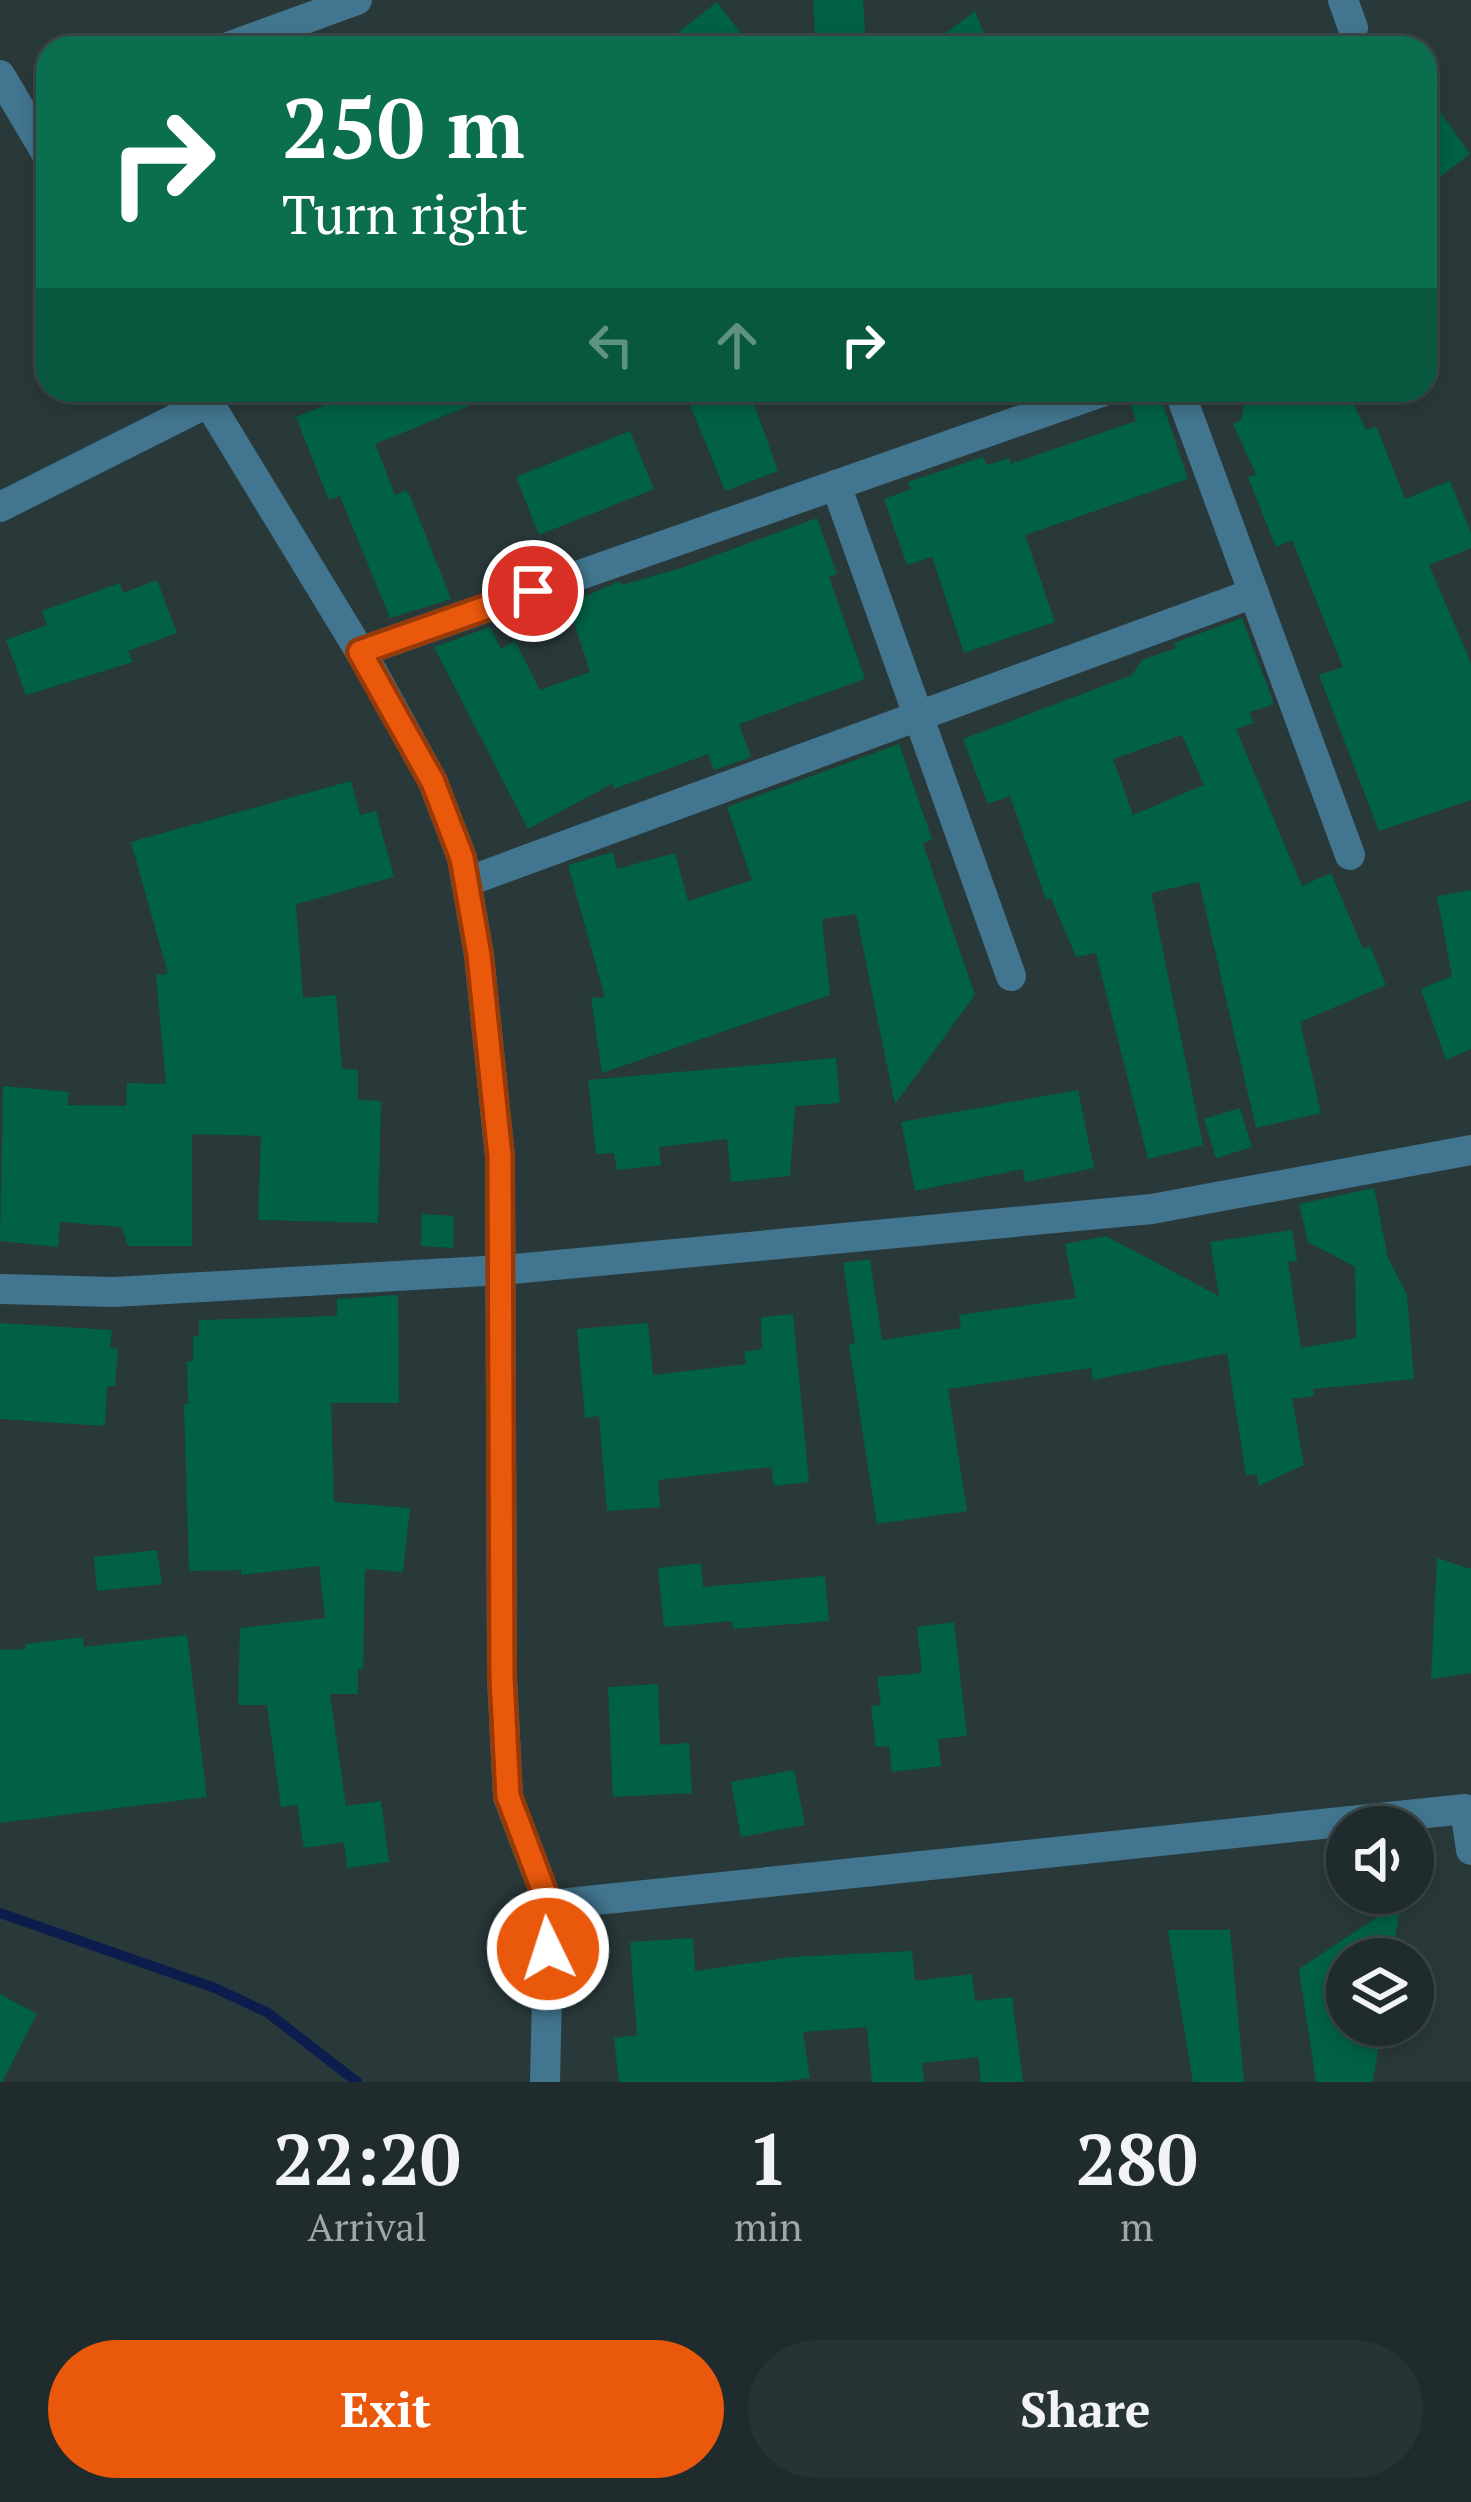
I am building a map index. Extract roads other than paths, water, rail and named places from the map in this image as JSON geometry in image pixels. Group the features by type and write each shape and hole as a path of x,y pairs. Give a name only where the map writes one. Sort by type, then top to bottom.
{"street":[{"path":"258,36 357,0"},
{"path":"0,75 36,117"},
{"path":"0,507 194,402"},
{"path":"209,402 433,782 466,882 479,955 500,1156 502,1677 508,1796 549,1905 545,2082"},
{"path":"360,652 1073,402"},
{"path":"1183,402 1350,855"},
{"path":"836,485 1011,976"},
{"path":"466,882 1254,593"},
{"path":"0,1289 114,1292 503,1270 1152,1209 1471,1150"},
{"path":"549,1905 1468,1808 1471,1850"}],"waterway":[{"path":"0,1913 215,1988 268,2013 357,2082"}]}
